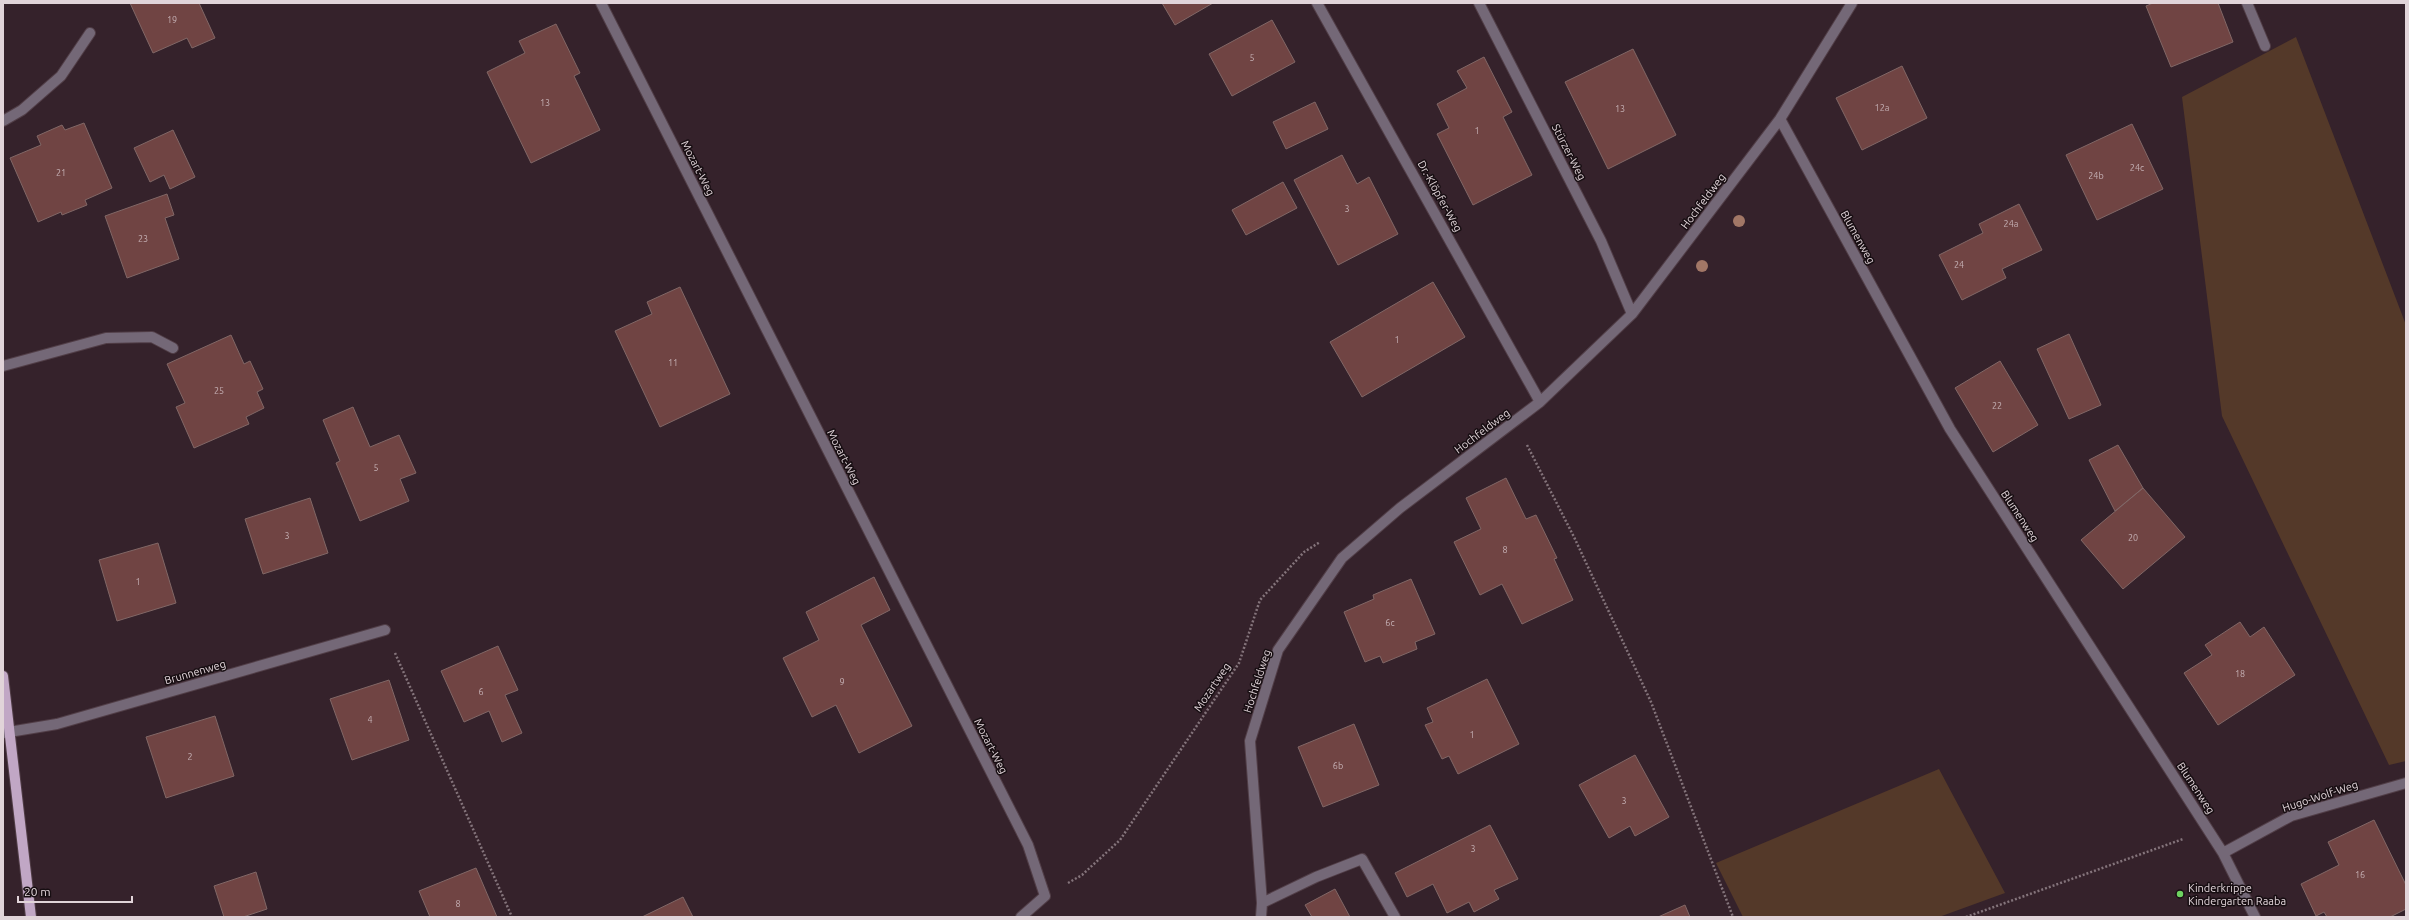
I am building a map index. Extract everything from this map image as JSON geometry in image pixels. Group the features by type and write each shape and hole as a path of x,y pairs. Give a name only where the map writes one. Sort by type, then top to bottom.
{"main road":[{"path":"3,676 7,732 31,917"}],"street":[{"name":"Mozart-Weg","path":"601,3 1028,846 1045,896"},
{"name":"Dr.-Klöpfer-Weg","path":"1318,3 1540,402"},
{"name":"Stürzer-Weg","path":"1479,3 1601,241 1632,314"},
{"name":"Hochfeldweg","path":"1261,917 1262,903 1250,741 1278,650 1342,558 1400,508 1540,402 1632,314 1780,119 1852,3"},
{"path":"2247,3 2265,46"},
{"path":"3,121 22,110 61,76 90,33"},
{"name":"Blumenweg","path":"1780,119 1950,429 2223,853 2255,917"},
{"path":"3,366 106,338 152,337 173,348"},
{"name":"Brunnenweg","path":"7,732 57,724 385,630"},
{"name":"Hugo-Wolf-Weg","path":"2223,853 2291,816 2406,783"},
{"path":"1262,903 1316,877 1362,859 1395,917"},
{"path":"1021,917 1045,896"}],"path":[{"path":"1515,422 1574,537 1651,702 1733,917"},
{"name":"Mozartweg","path":"1045,896 1082,875 1120,840 1238,662 1260,600 1304,552 1324,540"},
{"path":"385,630 512,917"},
{"path":"1966,917 2208,830"}],"shaded area":[{"path":"2296,37 2406,325 2406,761 2389,765 2222,416 2182,97"},
{"path":"1939,769 2005,893 1939,917 1743,917 1716,863"}],"building":[{"path":"130,3 199,3 215,38 192,48 187,38 153,53"},
{"path":"1162,3 1213,3 1175,25"},
{"path":"2153,3 2218,3 2233,42 2171,67 2146,6"},
{"path":"1272,20 1295,62 1232,96 1209,54"},
{"path":"556,24 580,73 574,76 600,130 531,163 487,72 525,53 519,41"},
{"path":"1633,49 1676,135 1608,169 1565,82"},
{"path":"1484,57 1512,112 1503,117 1532,175 1473,205 1437,134 1449,128 1437,104 1467,88 1457,71"},
{"path":"1902,66 1927,118 1862,150 1836,98"},
{"path":"1315,102 1328,129 1286,149 1273,122"},
{"path":"84,123 112,188 85,200 87,205 62,215 61,212 38,222 10,158 41,145 37,136 62,125 65,130"},
{"path":"2132,124 2163,189 2097,220 2066,155"},
{"path":"173,130 195,177 170,189 164,175 150,182 134,148"},
{"path":"1342,155 1357,184 1369,177 1398,234 1338,265 1294,180"},
{"path":"1283,182 1297,208 1246,235 1232,210"},
{"path":"167,194 174,215 165,218 179,259 127,278 105,216"},
{"path":"2019,204 2042,250 2002,269 2006,278 1962,300 1939,255 1983,233 1979,224"},
{"path":"1433,282 1465,337 1362,397 1330,342"},
{"path":"680,287 730,394 660,427 615,331 652,314 647,302"},
{"path":"2069,334 2101,405 2069,419 2037,349"},
{"path":"231,335 244,364 250,361 263,389 257,392 264,408 246,417 249,424 194,448 176,407 185,403 167,364"},
{"path":"2000,361 2038,425 1993,452 1955,388"},
{"path":"353,407 370,447 399,435 416,473 400,479 409,501 360,521 336,463 340,461 323,420"},
{"path":"2118,445 2143,488 2115,511 2089,460"},
{"path":"1506,478 1526,519 1536,515 1557,558 1554,559 1573,600 1522,624 1502,584 1480,595 1454,542 1481,529 1466,498"},
{"path":"2143,488 2185,537 2123,589 2081,540"},
{"path":"310,498 328,553 263,574 245,519"},
{"path":"158,543 176,603 117,621 99,560"},
{"path":"874,577 890,610 861,625 912,726 859,753 836,705 812,717 783,658 819,640 806,612"},
{"path":"1411,579 1435,634 1415,642 1417,649 1383,663 1380,656 1365,662 1344,612 1374,599 1373,595"},
{"path":"2240,622 2250,637 2264,627 2295,675 2218,725 2184,673 2212,655 2205,645"},
{"path":"498,646 518,690 505,695 522,733 502,742 489,711 464,722 441,671"},
{"path":"1487,679 1519,744 1458,774 1449,756 1442,759 1425,725 1433,722 1427,708"},
{"path":"389,680 409,740 352,760 330,699"},
{"path":"215,716 234,776 166,798 146,737"},
{"path":"1354,724 1379,785 1323,807 1298,747"},
{"path":"1635,755 1669,817 1635,836 1630,826 1609,838 1579,785"},
{"path":"2374,820 2406,885 2406,909 2390,917 2327,917 2324,912 2316,916 2301,884 2339,865 2328,842"},
{"path":"1490,825 1518,879 1494,890 1499,899 1474,912 1469,902 1447,913 1433,884 1407,897 1395,873"},
{"path":"476,868 497,917 430,917 419,891"},
{"path":"256,872 267,909 243,917 224,917 214,886"},
{"path":"1335,889 1350,917 1312,917 1305,905"},
{"path":"683,897 693,917 642,917"},
{"path":"1685,905 1690,917 1658,917"}],"place":[{"name":"Kinderkrippe Kindergarten Raaba","path":"2180,894"}]}
